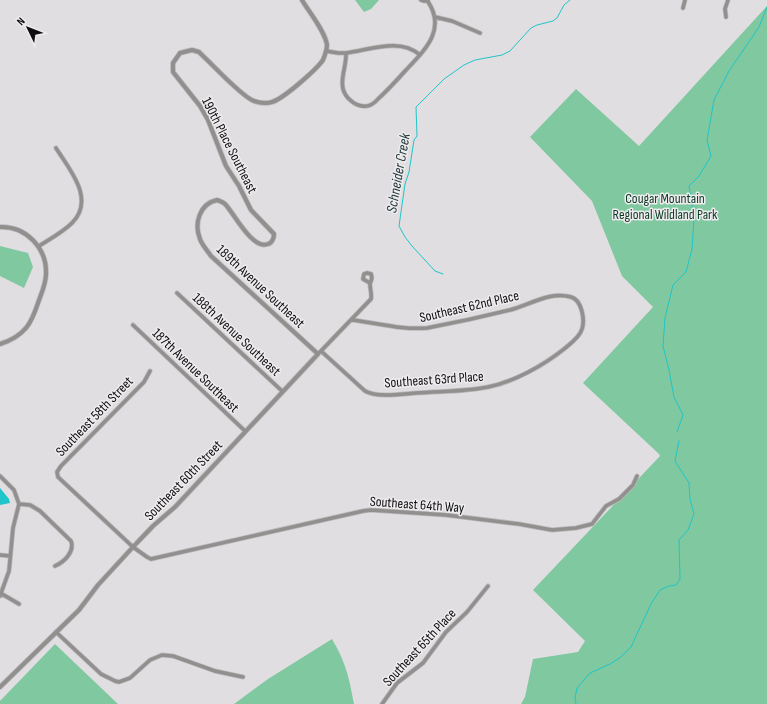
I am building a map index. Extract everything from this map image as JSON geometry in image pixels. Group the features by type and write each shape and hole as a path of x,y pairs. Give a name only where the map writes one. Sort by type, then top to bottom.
{"street":[{"path":"302,0 324,37 327,46 326,51 346,53 396,45 412,48 420,55"},
{"path":"346,53 342,85 343,92 356,105 368,106 378,99 430,43 435,25 434,12 427,0 421,0"},
{"path":"683,8 685,0"},
{"path":"726,17 725,9 728,0"},
{"path":"435,17 452,21 480,33"},
{"name":"190th Place Southeast","path":"204,206 217,200 222,202 229,209 240,226 255,240 262,244 268,244 274,237 273,232 251,210 239,186 226,166 208,120 200,106 173,72 173,63 178,55 189,50 199,52 249,100 262,103 273,102 284,96 320,63 326,51"},
{"path":"39,246 74,222 81,211 83,198 80,188 56,148"},
{"name":"189th Avenue Southeast","path":"204,206 199,215 197,227 200,238 210,256 365,391 371,394"},
{"path":"0,227 9,227 30,236 39,246 45,259 46,273 45,282 35,313 30,323 23,331 0,344"},
{"name":"Southeast 60th Street","path":"0,687 79,610 98,585 133,547 153,526 175,507 282,391 352,320 371,299 372,293 370,283"},
{"name":"188th Avenue Southeast","path":"177,293 282,391"},
{"name":"Southeast 62nd Place","path":"352,320 391,328 427,328 512,310 550,296 566,297"},
{"name":"Southeast 63rd Place","path":"371,394 462,391 489,387 517,377 552,358 581,333 583,325 581,308 575,299 566,297"},
{"name":"187th Avenue Southeast","path":"133,325 245,431"},
{"name":"Southeast 58th Street","path":"58,477 57,472 61,466 144,382 150,371"},
{"path":"0,476 14,490 19,504 13,528 9,571 1,595 19,604"},
{"name":"Southeast 64th Way","path":"58,477 133,547 147,557 155,559 371,510 453,516 519,524 552,530 576,528 592,524 606,506 619,499 633,485 637,476"},
{"path":"19,504 30,505 40,511 71,542 71,552 62,562 55,566"},
{"path":"0,555 10,556"},
{"name":"Southeast 65th Place","path":"382,704 397,683 422,663 446,632 467,612 488,586"},
{"path":"56,632 101,674 119,682 130,678 150,660 162,655 173,656 215,671 243,677"}],"green space":[{"path":"355,0 379,0 371,9 364,12"},
{"name":"Cougar Mountain Regional Wildland Park","path":"767,6 767,704 521,704 525,697 533,659 578,652 585,641 533,590 660,456 583,383 653,307 622,276 592,201 530,137 576,89 639,146"},
{"path":"0,246 28,253 33,267 24,288 0,276"},
{"path":"332,639 341,655 354,704 234,704 268,679"},
{"path":"55,644 118,704 0,704 0,701"}],"water":[{"path":"0,488 9,499 10,503 0,505"}],"waterway":[{"name":"Schneider Creek","path":"443,274 435,271 412,246 399,226 405,184 409,172 414,140 417,136 416,107 444,79 464,65 475,60 502,55 510,51 531,28 553,21 557,18 564,5 570,0"},
{"path":"677,432 683,415 674,397 663,346 665,318 673,285 686,272 692,249 694,219 689,186 699,176 711,156 707,140 714,100 729,71 759,27 767,7"},
{"path":"576,704 575,698 577,688 590,673 610,664 621,657 631,647 651,604 660,590 676,585 680,579 679,540 688,530 694,514 690,499 689,483 675,461 679,441"}]}
